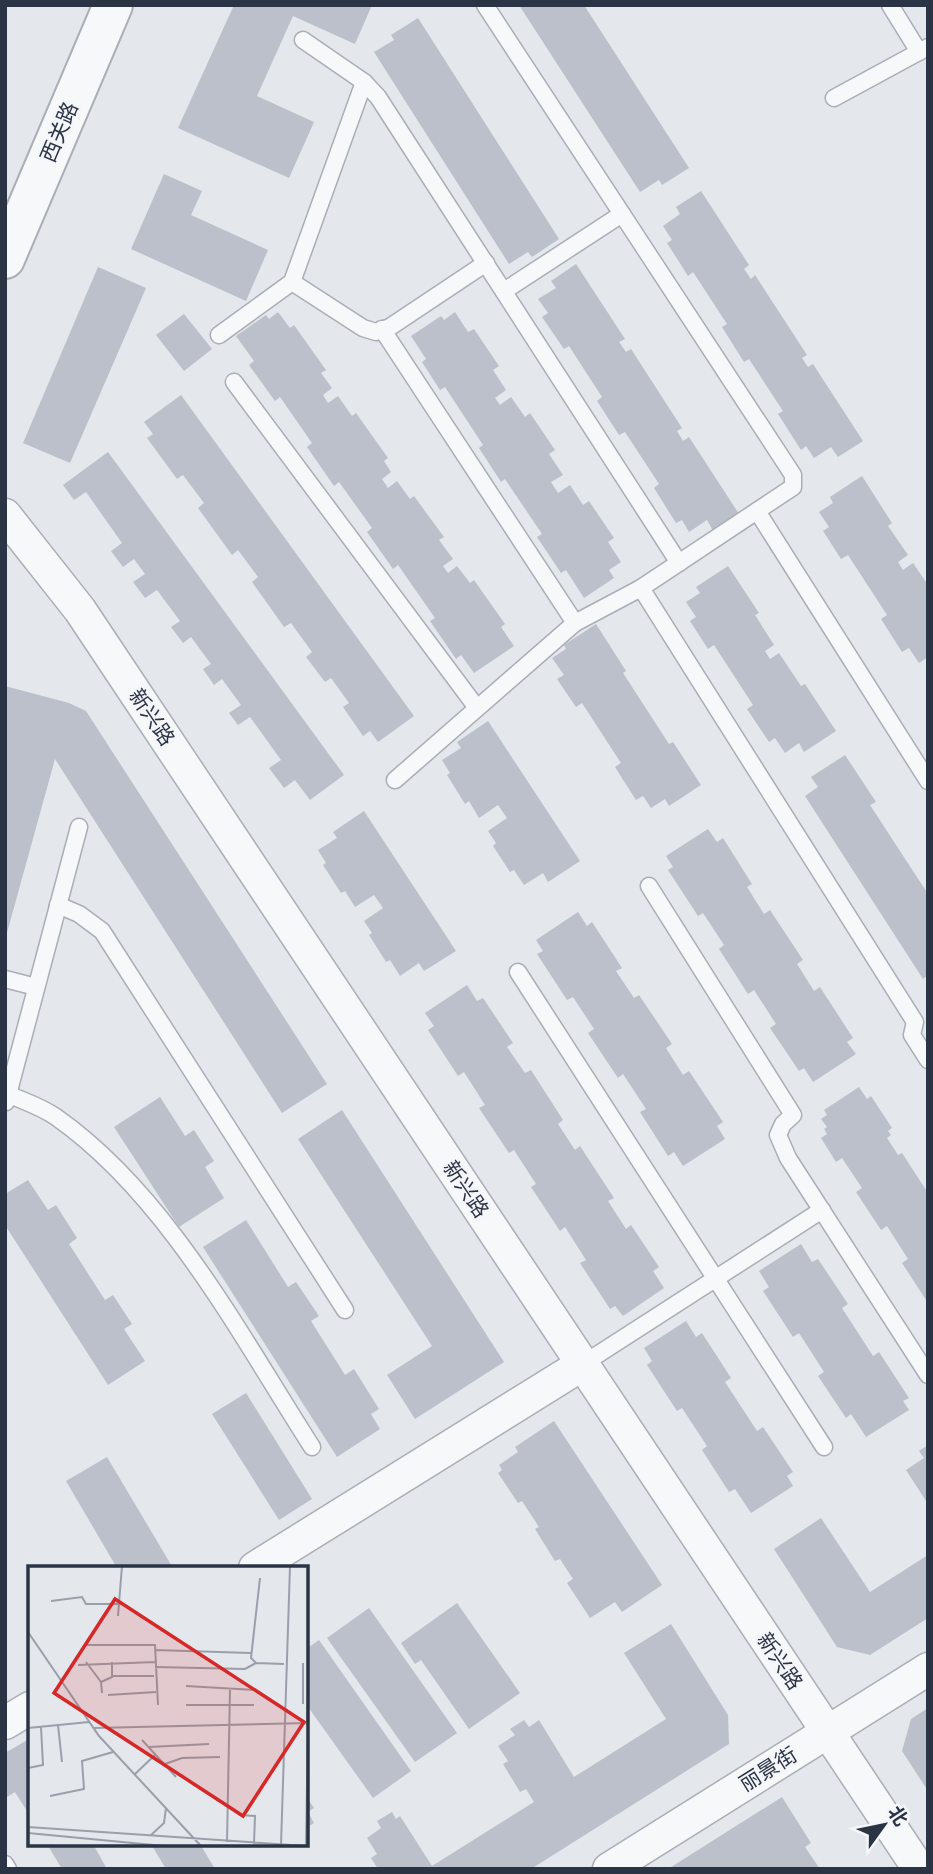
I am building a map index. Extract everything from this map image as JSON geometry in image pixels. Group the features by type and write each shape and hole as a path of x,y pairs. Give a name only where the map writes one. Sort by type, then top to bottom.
{"street":[{"name":"西关路","path":"5,259 113,5"},
{"name":"新兴路","path":"5,515 80,610 919,1869"},
{"path":"258,1566 583,1364"},
{"name":"丽景街","path":"609,1869 928,1669"},
{"path":"5,1723 28,1709"}],"lane":[{"path":"396,780 575,623 641,588 793,487 793,475 485,5"},
{"path":"834,98 923,49 890,5"},
{"path":"303,40 364,82 378,97 679,562"},
{"path":"219,335 292,282 364,82"},
{"path":"504,291 622,214"},
{"path":"292,282 363,328 376,331 486,262"},
{"path":"382,329 575,623"},
{"path":"234,382 477,708"},
{"path":"757,511 928,781"},
{"path":"641,588 922,1018 912,1035 928,1060"},
{"path":"79,827 6,1098 54,1115 106,1158 132,1186 181,1244 312,1447"},
{"path":"649,886 793,1115 783,1124 778,1135 788,1157 928,1375"},
{"path":"58,905 79,914 102,931 345,1310"},
{"path":"518,972 824,1447"},
{"path":"5,979 36,987"},
{"path":"583,1364 822,1210"},
{"path":"5,1864 8,1869"}],"building":[{"path":"234,5 372,5 355,44 293,16 257,96 314,122 289,178 178,128"},
{"path":"519,5 584,5 689,168 662,185 659,180 640,192"},
{"path":"418,18 559,239 532,257 528,252 509,264 374,52 394,40 391,35"},
{"path":"164,174 202,191 191,215 268,250 246,301 131,249"},
{"path":"701,191 749,265 744,269 751,279 755,275 807,355 802,358 808,367 813,364 863,441 838,457 831,447 814,458 806,446 801,450 778,414 783,411 749,359 744,362 722,327 727,324 693,272 688,276 667,243 672,240 663,226 680,214 676,207"},
{"path":"576,264 625,339 619,342 626,352 631,349 682,428 677,431 683,441 689,437 739,514 713,531 707,520 689,532 682,520 676,523 654,488 659,484 625,432 619,435 597,401 602,397 569,346 564,349 542,317 548,313 538,299 556,288 551,281"},
{"path":"98,267 146,288 70,463 23,443"},
{"path":"278,312 290,328 294,325 326,370 321,373 332,388 323,395 328,403 338,396 352,416 356,413 388,458 384,461 391,472 382,479 388,488 397,481 410,499 414,496 444,537 439,540 453,559 443,566 448,573 457,566 470,583 474,580 505,624 501,627 514,646 474,673 461,655 456,659 430,621 435,618 398,565 393,569 367,532 372,528 339,482 334,486 307,447 312,443 280,397 275,401 249,365 254,361 236,336 266,315 269,319"},
{"path":"455,312 468,332 474,329 499,366 493,370 506,390 495,398 500,405 511,397 525,417 530,413 555,450 549,454 563,475 551,482 558,493 570,485 583,505 589,501 614,538 608,542 621,562 609,570 614,578 584,598 566,570 561,573 537,537 542,534 505,479 501,482 479,448 483,445 445,387 440,390 422,362 426,359 411,336 441,316 444,320"},
{"path":"184,314 212,349 184,371 156,335"},
{"path":"181,395 414,716 378,742 370,731 363,736 343,707 349,703 331,678 325,682 306,657 312,652 291,623 284,627 252,582 258,577 238,550 232,555 198,508 204,503 183,475 177,479 147,438 153,434 144,422"},
{"path":"108,452 344,775 310,800 295,780 284,788 269,768 281,760 250,717 238,725 229,713 241,705 222,679 214,685 203,669 211,664 191,637 183,643 171,627 180,621 157,590 145,598 133,582 145,574 134,559 123,567 111,551 122,543 86,492 74,500 63,485"},
{"path":"862,476 892,523 888,526 908,555 898,562 903,570 913,563 928,585 928,657 919,663 909,648 902,652 881,619 887,615 848,555 841,559 823,531 829,527 819,512 833,503 830,497"},
{"path":"728,566 759,613 755,615 774,645 765,651 770,659 779,653 801,686 805,684 836,731 804,752 799,743 785,753 775,738 769,742 747,709 753,705 714,645 708,649 690,621 696,617 686,602 700,593 696,587"},
{"path":"596,624 626,671 623,673 669,744 673,742 701,785 669,806 665,799 651,808 643,796 636,800 615,767 621,763 582,703 576,707 557,679 564,675 552,658 566,649 564,645"},
{"path":"5,686 69,703 86,711 327,1084 282,1113 55,759 5,940"},
{"path":"488,721 580,861 548,882 543,873 524,885 514,870 510,872 493,846 496,843 488,831 507,818 498,805 479,818 469,801 465,804 447,775 450,773 442,760 461,748 457,742"},
{"path":"845,755 876,802 870,805 928,894 928,975 923,979 805,796 818,787 811,777"},
{"path":"364,811 456,951 424,971 419,963 400,976 390,960 386,962 369,935 372,933 364,921 383,908 374,895 355,907 345,891 341,893 323,865 326,863 318,850 337,838 333,832"},
{"path":"708,829 717,842 723,838 752,884 747,887 764,914 770,910 803,960 797,964 814,991 820,987 853,1038 847,1042 856,1054 813,1082 804,1068 799,1071 770,1028 776,1024 754,990 748,994 719,949 724,945 703,913 698,916 668,870 673,867 666,856"},
{"path":"578,912 587,926 592,922 622,968 616,971 634,998 639,995 672,1044 666,1048 683,1075 689,1071 723,1122 717,1126 725,1139 683,1166 674,1152 668,1156 640,1112 646,1109 623,1074 618,1078 588,1033 594,1029 573,997 567,1000 537,954 543,951 536,940"},
{"path":"467,985 477,1001 483,998 513,1043 507,1047 525,1073 531,1070 563,1120 558,1124 575,1150 580,1146 614,1198 608,1201 626,1229 631,1225 659,1267 653,1271 664,1288 623,1316 615,1306 610,1309 580,1263 586,1260 565,1227 560,1231 531,1187 536,1184 514,1150 509,1153 479,1108 485,1105 464,1072 458,1076 428,1030 434,1026 425,1013"},
{"path":"859,1087 867,1099 871,1096 892,1128 888,1131 891,1135 887,1138 898,1155 902,1153 928,1193 928,1303 902,1263 908,1259 887,1226 881,1230 856,1192 862,1188 842,1158 836,1162 821,1138 827,1134 824,1129 827,1127 821,1119 827,1115 824,1110"},
{"path":"160,1097 185,1136 194,1130 214,1161 205,1167 224,1198 179,1227 114,1127"},
{"path":"342,1110 504,1362 415,1419 387,1375 432,1346 298,1139"},
{"path":"28,1180 48,1210 56,1205 77,1238 69,1244 105,1300 113,1295 132,1324 124,1329 145,1361 108,1385 5,1225 5,1194"},
{"path":"246,1220 288,1287 296,1282 319,1316 311,1321 345,1375 354,1369 379,1409 371,1414 380,1429 337,1457 203,1247"},
{"path":"801,1244 812,1262 818,1259 848,1304 842,1308 873,1356 879,1352 909,1398 903,1401 909,1410 866,1437 851,1414 846,1418 818,1376 824,1372 799,1333 793,1337 763,1291 769,1287 759,1271"},
{"path":"686,1321 696,1337 702,1333 731,1378 725,1382 757,1431 763,1427 793,1472 787,1476 793,1486 751,1513 735,1489 729,1492 702,1450 707,1446 682,1408 677,1411 647,1365 652,1361 644,1348"},
{"path":"246,1393 312,1499 279,1520 212,1414"},
{"path":"554,1421 662,1585 622,1612 615,1602 590,1618 567,1583 573,1579 560,1559 555,1561 535,1529 539,1527 522,1501 518,1503 498,1473 502,1470 499,1465 518,1452 515,1447"},
{"path":"928,1445 928,1504 906,1470 924,1458 919,1451"},
{"path":"107,1457 172,1566 116,1566 66,1481"},
{"path":"821,1518 870,1592 928,1555 928,1618 870,1655 837,1647 774,1549"},
{"path":"457,1603 520,1693 469,1729 421,1660 415,1664 401,1643"},
{"path":"369,1608 457,1733 415,1762 327,1638"},
{"path":"671,1624 728,1715 729,1744 531,1869 378,1869 371,1858 377,1854 367,1838 381,1828 377,1821 392,1812 396,1819 400,1816 432,1866 534,1802 526,1789 520,1792 503,1764 508,1761 498,1746 515,1735 510,1729 524,1720 529,1727 539,1720 574,1777 666,1719 624,1653"},
{"path":"319,1640 411,1771 373,1798 308,1707 308,1648"},
{"path":"928,1708 928,1791 902,1751 911,1719"},
{"path":"28,1740 28,1813 15,1792 5,1798 5,1753"},
{"path":"782,1797 811,1843 805,1847 820,1869 668,1869"},
{"path":"308,1799 314,1808 308,1812"},
{"path":"308,1812 314,1823 308,1827"},
{"path":"48,1846 94,1846 107,1869 62,1869"},
{"path":"152,1846 201,1846 215,1869 166,1869"}]}
